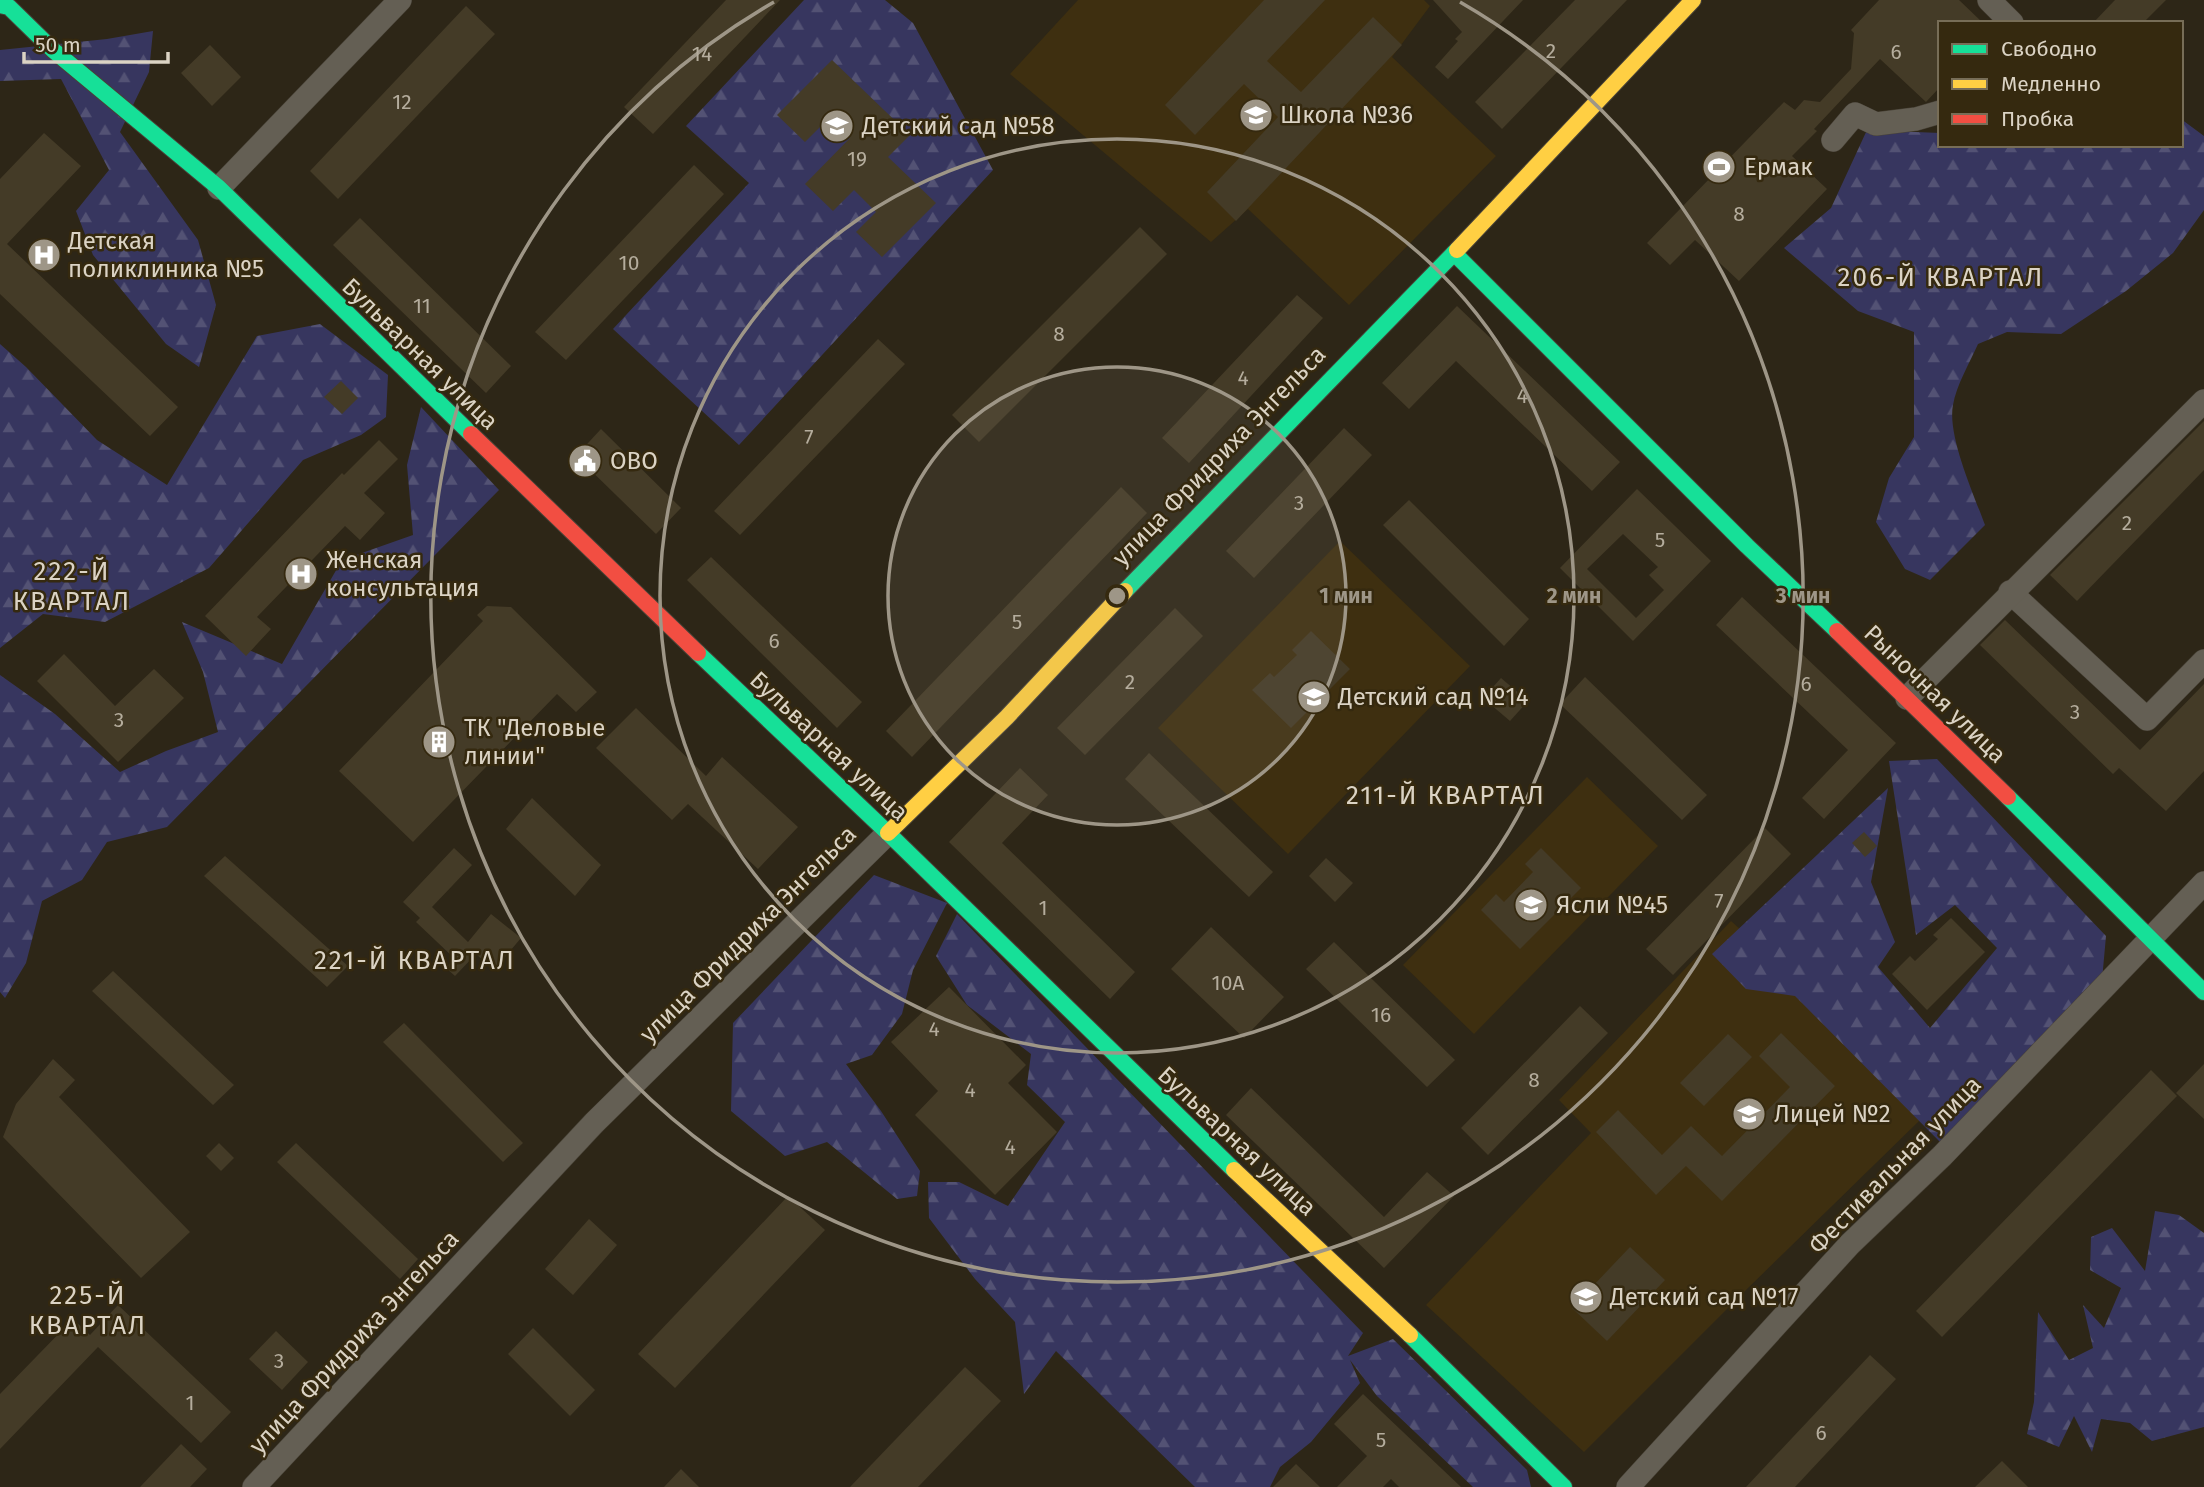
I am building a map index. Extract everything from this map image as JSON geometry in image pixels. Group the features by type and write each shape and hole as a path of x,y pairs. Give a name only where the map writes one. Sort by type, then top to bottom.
{"street":[{"path":"219,188 400,0"},
{"name":"улица Фридриха Энгельса","path":"254,1487 594,1123 1007,717 1174,539 1454,253 1693,0"},
{"path":"1990,0 2010,21"},
{"name":"Бульварная улица","path":"0,5 9,7 53,50 219,188 320,289 888,833 1186,1126 1384,1309 1564,1487"},
{"path":"1833,140 1855,114 1876,124 1916,119 1938,113"},
{"name":"Рыночная улица","path":"1454,253 1747,546 2113,898 2204,992"},
{"path":"1907,698 2010,592 2204,401"},
{"path":"2010,592 2147,719 2204,661"},
{"name":"Фестивальная улица","path":"1628,1487 1850,1244 1942,1156 2204,883"}],"shaded area":[{"name":"Школа №36","path":"1078,0 1424,0 1430,6 1392,57 1496,156 1349,305 1248,209 1211,242 1010,74"},
{"name":"Детский сад №14","path":"1340,541 1470,666 1288,854 1158,728"},
{"name":"Ясли №45","path":"1587,777 1658,846 1474,1034 1403,965"},
{"path":"1731,921 1779,964 1960,1081 1584,1452 1426,1305 1591,1133 1559,1100"}],"green space":[{"path":"804,0 885,0 913,23 993,170 739,445 613,329 749,183 686,126"},
{"path":"153,31 149,72 120,132 198,240 216,305 199,367 166,344 93,255 76,211 109,170 61,79 0,81 0,50 107,39"},
{"path":"2183,120 2204,136 2204,210 2173,253 2126,291 2061,334 2007,332 1978,344 1957,390 1952,418 1963,465 1985,525 1930,580 1905,569 1876,522 1889,478 1914,437 1914,332 1858,311 1784,248 1831,208 1867,130 1938,133 1938,147 2183,147"},
{"path":"320,324 388,375 386,417 361,435 303,460 209,568 105,622 43,614 0,648 0,344 97,440 167,485 257,336"},
{"path":"421,407 499,490 167,827 107,842 82,880 42,901 26,963 5,998 0,992 0,675 55,714 120,772 218,732 203,672 182,622 282,664 342,560 413,535 407,465"},
{"path":"1937,759 2106,936 2102,980 1948,1150 1795,996 1746,989 1712,954 1888,788 1871,882 1895,942 1878,967 1930,1028 1997,948 1955,905 1916,935 1889,761"},
{"path":"874,875 947,903 913,970 902,1014 872,1055 846,1064 920,1171 917,1196 897,1199 827,1142 785,1156 731,1111 733,1023"},
{"path":"957,914 1363,1333 1348,1356 1393,1339 1527,1470 1531,1487 1473,1487 1377,1396 1350,1360 1360,1383 1311,1442 1280,1467 1270,1487 1195,1487 1056,1351 1024,1394 1015,1322 975,1279 929,1218 928,1182 959,1182 1008,1206 1065,1122 1027,1085 1031,1054 967,1005 936,956"},
{"path":"2155,1211 2179,1215 2204,1233 2204,1427 2152,1441 2130,1423 2101,1419 2092,1452 2074,1416 2059,1447 2027,1434 2034,1402 2038,1312 2069,1360 2093,1348 2083,1305 2104,1328 2121,1288 2090,1270 2091,1237 2112,1228 2145,1271"}],"building":[{"path":"726,0 780,0 653,134 624,107"},
{"path":"1264,0 1325,0 1267,61 1301,92 1373,17 1402,45 1236,221 1207,192 1278,117 1244,84 1195,135 1165,105"},
{"path":"1433,0 1523,0 1448,79 1435,67 1458,41 1455,39 1462,32"},
{"path":"1575,0 1627,0 1502,129 1475,102"},
{"path":"1879,0 1959,0 1981,21 1938,21 1938,89 1926,102 1880,59 1814,129 1817,131 1792,156 1827,189 1739,281 1695,240 1670,265 1647,243 1784,102 1795,110 1804,100 1820,102 1851,69 1854,33 1851,30"},
{"path":"2115,0 2166,0 2145,21 2095,21"},
{"path":"466,6 495,34 338,199 310,171"},
{"path":"210,45 241,77 212,106 181,73"},
{"path":"832,60 910,135 888,157 936,203 882,257 856,232 876,212 854,190 833,211 805,184 850,138 829,118 805,142 777,115"},
{"path":"44,133 81,166 7,244 178,407 150,436 0,294 0,179"},
{"path":"694,165 724,194 566,360 535,332"},
{"path":"360,218 511,366 486,393 333,245"},
{"path":"1140,227 1167,254 979,442 952,415"},
{"path":"1297,295 1323,318 1189,463 1162,438"},
{"path":"1457,306 1620,462 1592,491 1456,361 1409,409 1382,383"},
{"path":"878,339 905,364 740,535 714,511"},
{"path":"341,381 358,398 342,414 324,397"},
{"path":"2204,421 2204,470 2077,601 2050,575"},
{"path":"1344,428 1372,455 1254,578 1226,551"},
{"path":"601,429 681,508 656,534 576,456"},
{"path":"379,440 398,459 364,493 385,513 360,540 345,526 257,617 271,629 246,656 205,616 342,473 344,475"},
{"path":"1121,487 1147,513 912,757 886,731"},
{"path":"1637,489 1711,561 1633,641 1560,568","holes":["1623,534 1658,567 1649,575 1664,590 1636,618 1587,569"]},
{"path":"1409,500 1529,619 1504,646 1383,525"},
{"path":"711,557 862,702 837,728 687,580"},
{"path":"1742,597 1896,743 1824,819 1802,798 1848,750 1716,625"},
{"name":"ТК \"Деловые линии\"","path":"487,606 511,607 597,692 576,712 557,694 413,842 339,771 483,621 477,615"},
{"path":"1175,608 1203,636 1085,755 1057,728"},
{"path":"2005,620 2140,750 2204,684 2204,771 2166,811 2119,768 2113,774 1980,645"},
{"path":"1311,631 1350,669 1291,728 1252,690 1270,673 1274,677 1297,655 1292,650"},
{"path":"64,654 115,706 154,669 184,698 118,762 37,681"},
{"path":"1585,677 1707,795 1682,820 1560,704"},
{"path":"1501,678 1528,701 1510,721 1483,698"},
{"path":"636,708 706,776 722,757 798,827 758,869 688,804 672,820 596,748"},
{"path":"1149,753 1273,872 1249,897 1125,779"},
{"path":"1020,768 1048,795 1002,843 1135,972 1110,999 949,842"},
{"path":"532,798 601,865 575,896 506,829"},
{"path":"1765,828 1791,854 1673,975 1646,949"},
{"path":"1864,832 1877,846 1865,857 1852,843"},
{"path":"454,848 472,865 432,907 468,942 491,914 521,938 494,970 476,954 455,976 446,968 454,958 416,922 420,918 403,902"},
{"path":"1541,848 1581,888 1520,949 1481,910 1496,894 1504,902 1533,872 1525,864"},
{"path":"225,856 348,966 327,987 204,876"},
{"path":"1326,858 1353,883 1335,902 1309,876"},
{"path":"1951,918 1985,952 1927,1010 1892,974 1910,956 1915,961 1938,939 1933,935"},
{"path":"1211,927 1284,997 1244,1038 1171,969"},
{"path":"1334,942 1455,1060 1427,1087 1306,969"},
{"path":"113,971 234,1085 213,1105 92,991"},
{"path":"949,987 1026,1065 1008,1083 1057,1132 995,1195 915,1115 938,1091 891,1042"},
{"path":"1580,1006 1608,1033 1488,1155 1461,1128"},
{"path":"404,1023 523,1143 503,1162 383,1042"},
{"path":"1781,1033 1835,1086 1722,1201 1686,1166 1656,1195 1596,1132 1618,1110 1662,1155 1691,1126 1722,1156 1790,1087 1759,1056"},
{"path":"1728,1034 1752,1057 1704,1106 1680,1083"},
{"path":"53,1059 75,1080 59,1097 190,1232 141,1278 3,1137 16,1104"},
{"path":"2204,1064 2204,1119 2176,1093"},
{"path":"2151,1070 2177,1096 1942,1337 1916,1311"},
{"path":"1251,1088 1384,1217 1427,1172 1454,1196 1384,1268 1226,1115"},
{"path":"219,1143 234,1158 221,1171 206,1156"},
{"path":"296,1143 418,1259 400,1279 277,1162"},
{"path":"788,1196 825,1230 675,1388 638,1354"},
{"path":"589,1219 617,1245 573,1295 545,1269"},
{"path":"1630,1247 1665,1280 1607,1341 1572,1308"},
{"path":"118,1305 231,1412 201,1443 98,1347 0,1449 0,1394 73,1319 90,1335"},
{"path":"533,1328 595,1390 570,1416 508,1354"},
{"path":"276,1331 308,1362 282,1390 249,1359"},
{"path":"1870,1355 1896,1379 1795,1487 1746,1487"},
{"path":"965,1367 1001,1401 918,1487 850,1487"},
{"path":"1363,1394 1461,1487 1399,1487 1391,1479 1383,1487 1337,1487 1367,1456 1334,1424"},
{"path":"181,1444 207,1469 190,1487 140,1487"},
{"path":"2002,1461 2028,1487 1975,1487"},
{"path":"1296,1464 1320,1487 1273,1487"},
{"path":"681,1469 699,1487 664,1487"}],"traffic: fast":[{"path":"0,5 9,7 53,50 219,188 471,434"},
{"path":"1125,591 1457,250"},
{"path":"1454,253 1747,546 1837,631"},
{"path":"698,653 888,833 1234,1170"},
{"path":"2008,797 2204,992"},
{"path":"1410,1335 1564,1487"}],"traffic: slow":[{"path":"1457,250 1693,0"},
{"path":"888,833 1007,717 1125,591"},
{"path":"1234,1170 1410,1335"}],"traffic: jam":[{"path":"471,434 698,653"},
{"path":"1837,631 2008,797"}],"place":[{"name":"Школа №36","path":"1256,115"},
{"name":"Детский сад №58","path":"837,126"},
{"name":"Ермак","path":"1719,167"},
{"name":"Детская поликлиника №5","path":"44,255"},
{"name":"ОВО","path":"585,461"},
{"name":"Женская консультация","path":"301,574"},
{"name":"Детский сад №14","path":"1314,697"},
{"name":"ТК \"Деловые линии\"","path":"439,742"},
{"name":"Ясли №45","path":"1531,905"},
{"name":"Лицей №2","path":"1749,1114"},
{"name":"Детский сад №17","path":"1586,1297"}],"district":[{"name":"206-Й КВАРТАЛ","path":"1941,277"},
{"name":"222-Й КВАРТАЛ","path":"72,586"},
{"name":"211-Й КВАРТАЛ","path":"1446,795"},
{"name":"221-Й КВАРТАЛ","path":"415,960"},
{"name":"225-Й КВАРТАЛ","path":"88,1310"}]}
